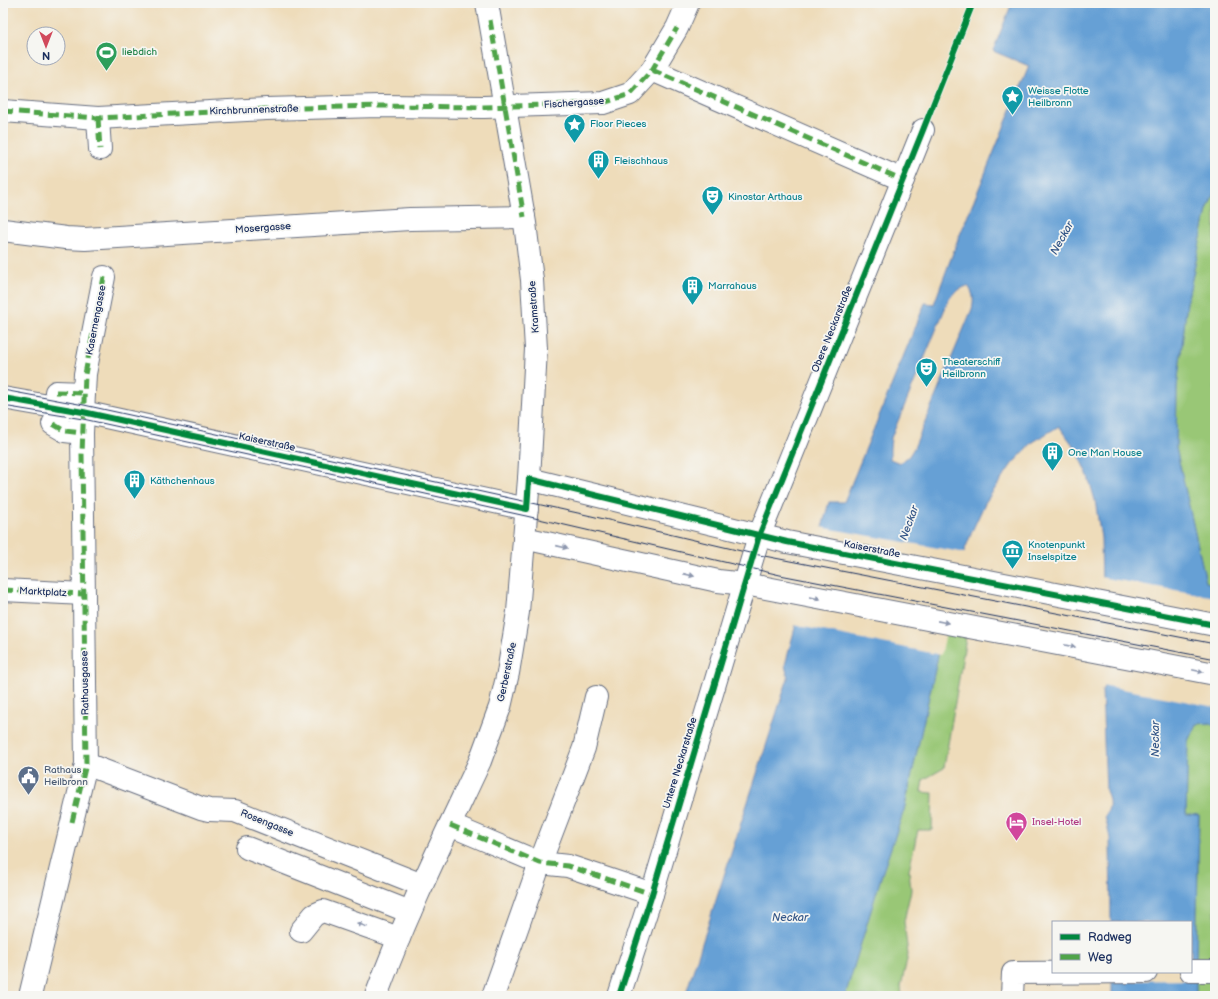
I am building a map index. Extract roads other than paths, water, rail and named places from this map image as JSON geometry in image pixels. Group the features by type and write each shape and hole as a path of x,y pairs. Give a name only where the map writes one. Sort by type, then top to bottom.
{"street":[{"name":"Kramstraße","path":"487,3 524,218 532,280 536,330 529,479 526,509"},
{"name":"Fischergasse","path":"505,106 603,103 630,94 652,70 677,28 688,3"},
{"path":"652,70 903,180"},
{"name":"Kirchbrunnenstraße","path":"3,111 98,118 266,109 379,106 484,108 505,106"},
{"path":"98,118 100,149"},
{"name":"Obere Neckarstraße","path":"759,536 923,130"},
{"name":"Mosergasse","path":"3,230 85,239 410,219 524,218"},
{"name":"Kasernengasse","path":"87,363 104,277"},
{"name":"Rathausgasse","path":"30,996 86,764 83,413 87,363"},
{"path":"53,424 65,431 83,413 56,392"},
{"name":"Kaiserstraße","path":"3,398 83,413 526,509"},
{"name":"Kaiserstraße","path":"529,479 786,542 1215,625"},
{"name":"Gerberstraße","path":"376,996 410,912 480,761 500,707 513,643 526,509"},
{"name":"Untere Neckarstraße","path":"619,996 652,894 759,536"},
{"path":"524,538 718,581 745,584 1215,674"},
{"name":"Marktplatz","path":"3,590 84,594"},
{"path":"493,996 540,863 584,748 596,697"},
{"name":"Rosengasse","path":"86,764 202,808 235,811 422,886"},
{"path":"450,825 540,863 568,866 652,894"},
{"path":"247,848 410,912"},
{"path":"301,931 314,915 323,911 399,938"},
{"path":"1192,971 1215,971"},
{"path":"1012,996 1013,973 1091,973"}],"water":[{"name":"Neckar","path":"1012,3 1215,3 1215,190 1207,210 1187,302 1177,387 1176,448 1206,582 1215,586 1215,726 1211,723 1196,724 1188,741 1186,814 1199,815 1196,996 1112,996 1112,982 1192,973 1192,921 1111,921 1110,838 1105,816 1109,804 1106,791 1102,690 1104,687 1101,538 1095,500 1088,476 1075,448 1059,426 1033,442 1012,464 985,503 960,562 904,810 882,874 845,996 685,996 788,678 785,665 829,502 844,502 925,303 934,304 957,242 1029,66 993,51","holes":["968,286 973,297 972,309 914,448 909,456 900,463 890,459 891,438 949,299 959,289"]}],"tram line":[{"path":"3,390 84,405 587,515 754,554 1215,644"},
{"path":"3,406 83,419 526,516 780,575 1215,659"}],"place":[{"name":"liebdich","path":"107,72"},
{"name":"Weisse Flotte Heilbronn","path":"1012,116"},
{"name":"Floor Pieces","path":"574,144"},
{"name":"Fleischhaus","path":"599,180"},
{"name":"Kinostar Arthaus","path":"712,216"},
{"name":"Marrahaus","path":"692,306"},
{"name":"Theaterschiff Heilbronn","path":"926,388"},
{"name":"One Man House","path":"1053,472"},
{"name":"Käthchenhaus","path":"135,500"},
{"name":"Knotenpunkt Inselspitze","path":"1013,570"},
{"name":"Rathaus Heilbronn","path":"29,796"},
{"name":"Insel-Hotel","path":"1017,842"}]}
